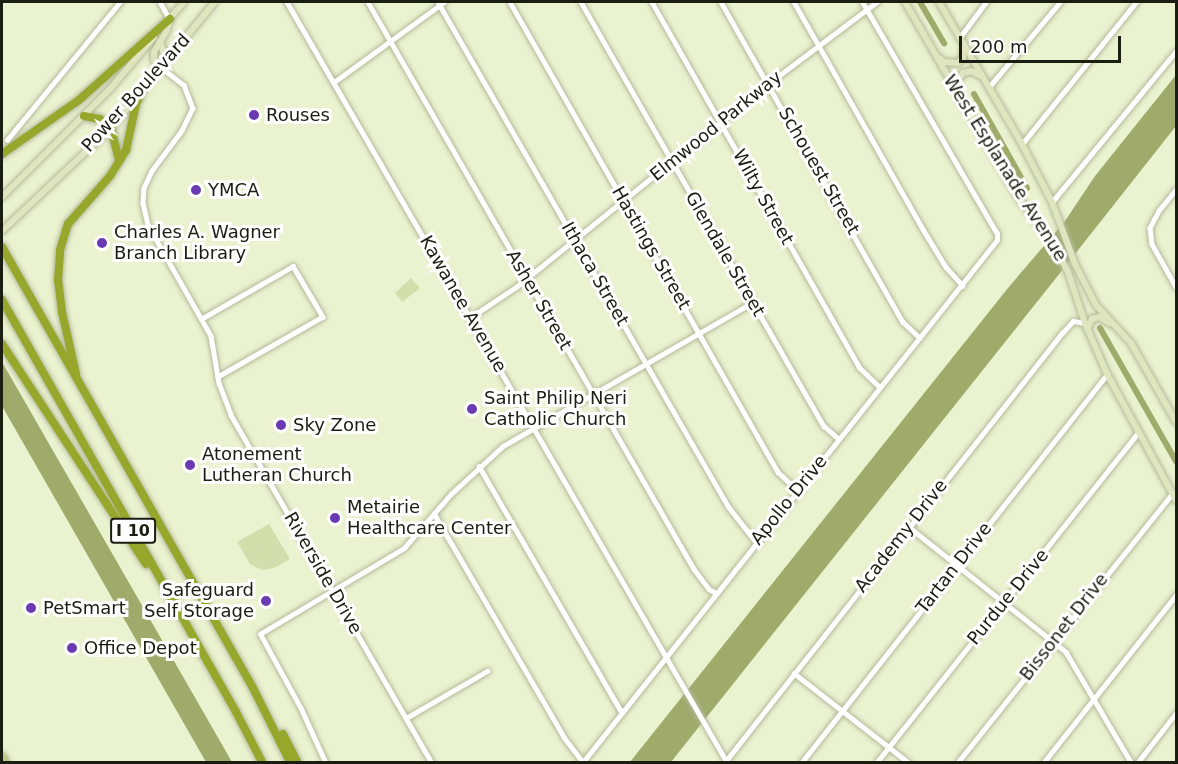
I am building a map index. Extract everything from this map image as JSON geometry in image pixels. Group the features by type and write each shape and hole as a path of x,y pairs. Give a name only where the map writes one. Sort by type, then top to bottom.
{"highway":[{"path":"2,154 47,125 79,100 170,19"},
{"path":"76,378 58,281 60,250 68,224 126,150 136,104 142,91"},
{"path":"84,116 100,119 111,128 119,160"},
{"name":"I 10","path":"2,247 254,688 290,762"},
{"name":"I 10","path":"2,300 262,762"},
{"path":"2,344 192,635"},
{"path":"254,688 297,762"}],"main road":[{"name":"Power Boulevard","path":"2,197 84,116 184,2"},
{"name":"Power Boulevard","path":"2,231 111,128 215,2"},
{"name":"West Esplanade Avenue","path":"905,2 1020,200 1049,236 1068,272 1086,326 1107,374 1175,496"},
{"name":"West Esplanade Avenue","path":"939,2 1022,144 1052,202 1075,264 1096,305 1131,343 1176,418"},
{"path":"162,68 154,60 154,52 170,19"},
{"path":"160,41 163,51 174,52"},
{"path":"936,56 944,62 958,63 963,57 964,44"},
{"path":"959,96 957,82 963,73 971,71 983,78"},
{"path":"1086,326 1092,319 1099,317 1116,326"},
{"path":"2,756 5,762"}],"street":[{"path":"7,140 120,2"},
{"path":"160,2 170,19"},
{"name":"Kawanee Avenue","path":"287,2 726,762"},
{"name":"Asher Street","path":"368,2 694,569 716,593"},
{"path":"334,82 392,42 441,2"},
{"name":"Ithaca Street","path":"441,2 728,506 756,542"},
{"name":"Hastings Street","path":"510,2 778,472 797,490"},
{"name":"Glendale Street","path":"581,2 824,426 839,438"},
{"name":"Wilty Street","path":"652,2 859,367 880,387"},
{"name":"Schouest Street","path":"721,2 903,322 920,338"},
{"path":"794,2 946,267 963,286"},
{"path":"862,2 866,9"},
{"name":"Elmwood Parkway","path":"471,318 527,278 769,83 877,2"},
{"path":"960,37 986,2"},
{"path":"989,87 1060,2"},
{"path":"1022,144 1136,2"},
{"name":"Apollo Drive","path":"583,762 797,490 963,286 997,240 997,234 991,223 866,9"},
{"path":"1052,202 1176,51"},
{"name":"Riverside Drive","path":"162,68 184,85 193,108 182,131 152,171 144,188 145,217 211,336 218,377 231,415 431,762"},
{"path":"1176,190 1152,223 1152,244 1176,287"},
{"path":"201,319 293,266 323,317 218,377"},
{"path":"325,762 301,709 260,634 404,548 479,466 502,446 753,302"},
{"name":"Academy Drive","path":"726,762 1062,333 1073,321 1086,326"},
{"name":"Tartan Drive","path":"802,762 1107,374"},
{"name":"Purdue Drive","path":"877,762 1139,432"},
{"path":"479,466 622,713"},
{"name":"Bissonet Drive","path":"958,762 1053,640 1175,496"},
{"path":"435,515 564,737 583,762"},
{"path":"909,526 1066,652 1131,762"},
{"path":"1044,762 1176,595"},
{"path":"406,718 487,671"},
{"path":"794,673 908,762"},
{"path":"1138,762 1176,713"}],"shaded area":[{"path":"1176,75 1176,126 1060,273 671,762 630,762 1008,288 1065,221 1095,176"},
{"path":"411,278 420,288 402,302 395,293"},
{"path":"2,362 232,762 206,762 2,406"},
{"path":"269,524 290,559 274,568 262,570 250,564 237,542"}],"waterway":[{"path":"920,2 944,43"},
{"path":"974,94 1027,188"},
{"path":"1100,328 1176,461"}],"place":[{"name":"Rouses","path":"254,115"},
{"name":"YMCA","path":"196,190"},
{"name":"Charles A. Wagner Branch Library","path":"102,243"},
{"name":"Saint Philip Neri Catholic Church","path":"472,409"},
{"name":"Sky Zone","path":"281,425"},
{"name":"Atonement Lutheran Church","path":"190,465"},
{"name":"Metairie Healthcare Center","path":"335,518"},
{"name":"Safeguard Self Storage","path":"266,601"},
{"name":"PetSmart","path":"31,608"},
{"name":"Office Depot","path":"72,648"}]}
